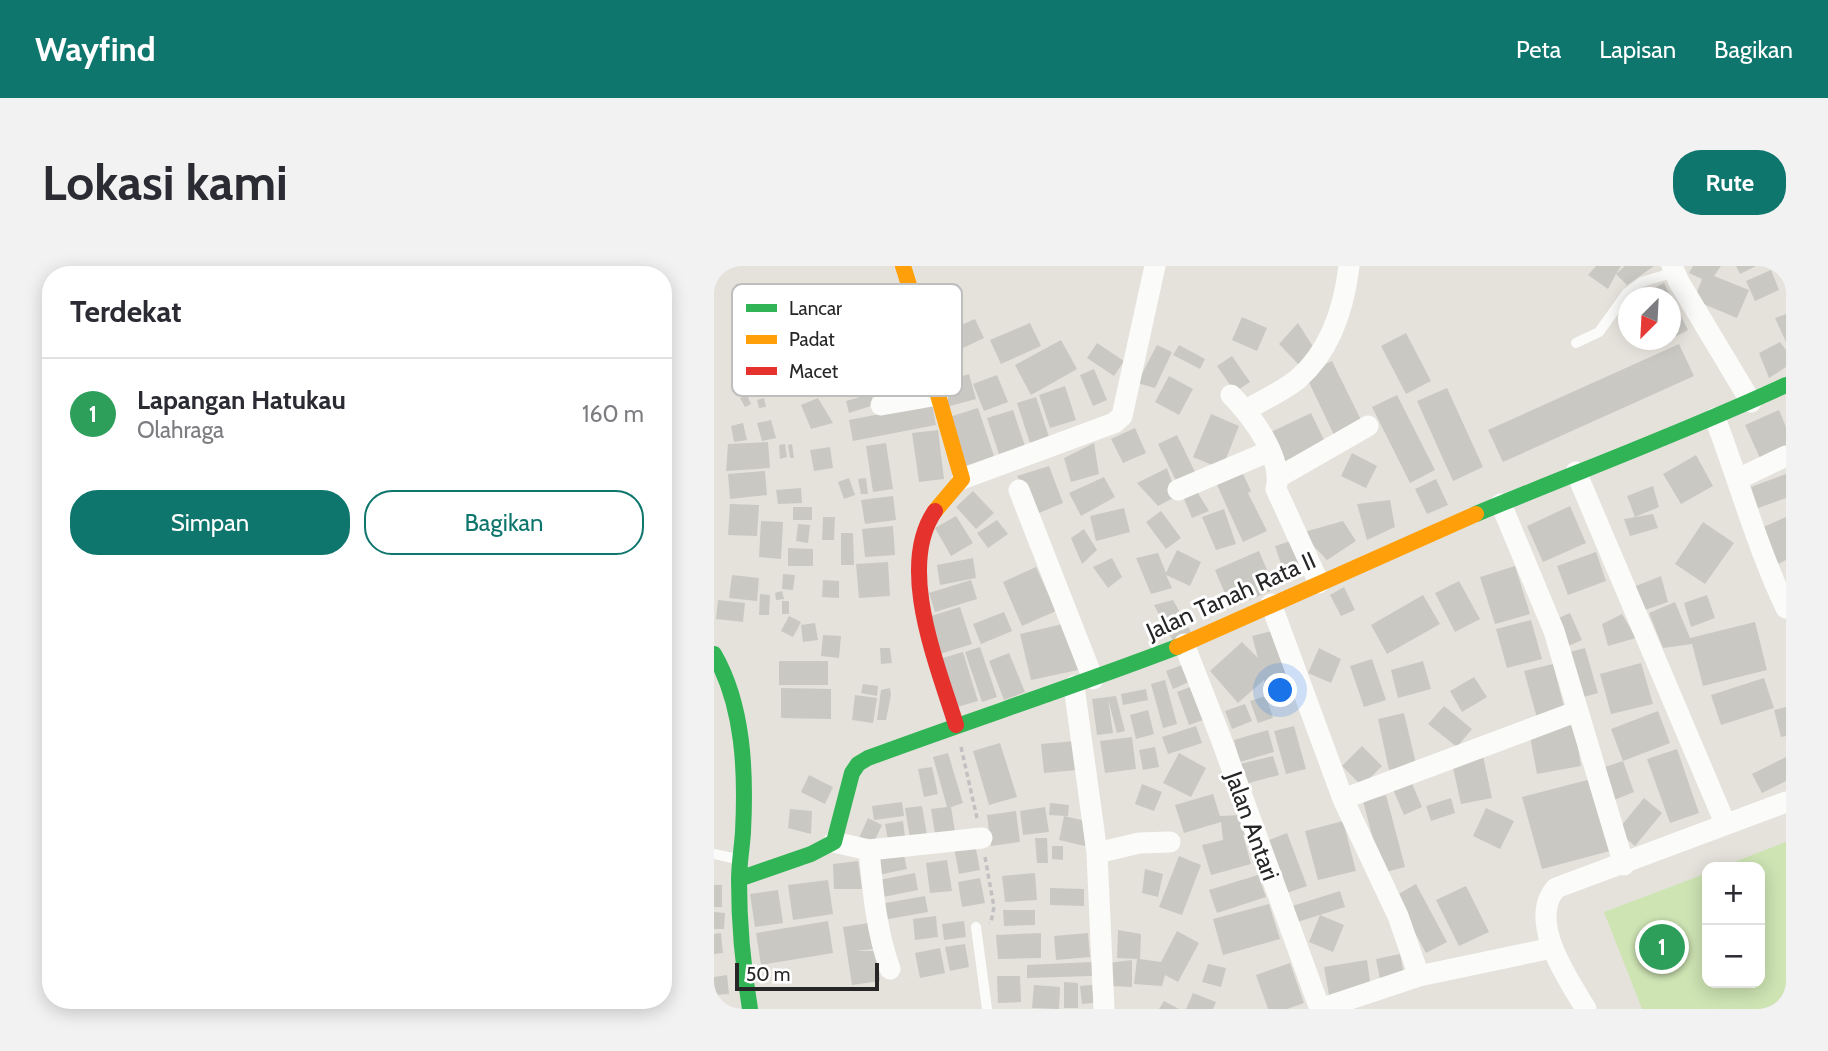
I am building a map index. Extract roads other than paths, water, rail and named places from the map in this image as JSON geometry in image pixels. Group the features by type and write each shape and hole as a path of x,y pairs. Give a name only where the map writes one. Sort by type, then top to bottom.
{"street":[{"path":"903,266 908,284"},
{"path":"956,725 925,614 918,554 924,529 932,514 962,479 1114,423 1122,416 1155,266"},
{"path":"1319,583 1276,489 1279,477 1270,451 1238,403 1297,379 1319,356 1335,328 1349,266"},
{"path":"1674,269 1751,402"},
{"name":"Jalan Tanah Rata II","path":"834,842 844,814 852,773 858,764 868,758 956,725 1084,683 1184,644 1501,504 1715,418 1786,385"},
{"path":"881,405 932,396"},
{"path":"938,396 962,479"},
{"path":"1715,418 1765,563 1786,608"},
{"path":"1279,477 1368,426"},
{"path":"1178,490 1270,451"},
{"path":"1738,479 1786,456"},
{"path":"1576,472 1725,823"},
{"path":"1019,490 1084,683 1097,853 1104,1009"},
{"path":"1501,504 1554,631 1624,865"},
{"path":"1271,604 1343,799 1398,916 1419,976"},
{"name":"Jalan Antari","path":"1184,644 1320,1009"},
{"path":"714,654 722,666 731,694 743,765 743,833 739,879 742,949 750,1009"},
{"path":"1343,799 1578,711"},
{"path":"1586,1009 1552,948 1547,911 1550,895 1563,885 1624,865 1725,823 1786,802"},
{"path":"739,879 834,842 869,850 982,838"},
{"path":"1097,853 1139,843 1170,842"},
{"path":"869,850 875,911 881,944 890,969"},
{"path":"1320,1009 1419,976 1552,948"}],"lane":[{"path":"1576,343 1599,332 1626,293 1642,282 1674,269"},
{"path":"714,853 740,860"},
{"path":"976,927 983,1008"}],"place":[{"name":"Lapangan Hatukau","path":"1662,947"}]}
